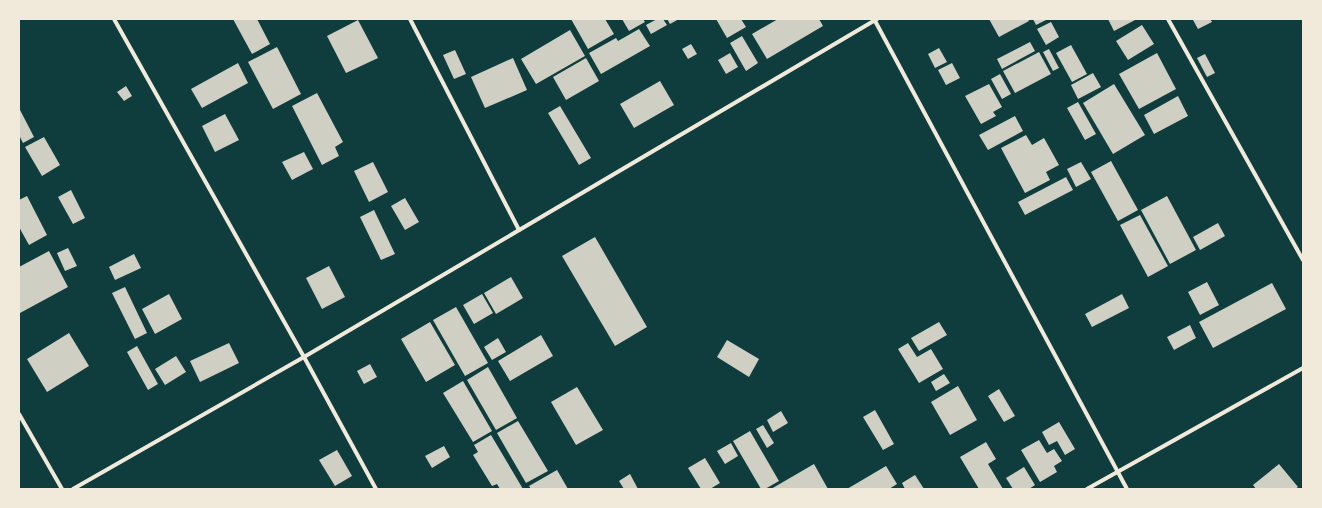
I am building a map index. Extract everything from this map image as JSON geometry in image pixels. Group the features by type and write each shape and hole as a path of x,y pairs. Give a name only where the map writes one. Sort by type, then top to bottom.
{"street":[{"path":"114,19 304,356 376,489"},
{"path":"410,19 519,230"},
{"path":"73,489 304,356 875,19 1128,489"},
{"path":"1168,19 1303,260"},
{"path":"1087,489 1303,368"},
{"path":"19,414 62,489"}],"building":[{"path":"233,19 257,19 270,44 252,54"},
{"path":"571,19 605,19 614,34 588,49"},
{"path":"622,19 643,19 645,22 629,31"},
{"path":"657,19 663,19 667,25 651,34 646,25"},
{"path":"667,19 679,19 670,24"},
{"path":"716,19 741,19 746,27 727,38"},
{"path":"778,19 819,19 823,26 767,59 752,34"},
{"path":"989,19 1028,19 1029,21 999,37"},
{"path":"1033,19 1048,19 1036,25"},
{"path":"1108,19 1137,19 1114,31"},
{"path":"1210,19 1212,22 1198,29 1193,20"},
{"path":"358,20 378,58 346,73 327,36"},
{"path":"1051,22 1059,37 1046,45 1037,29"},
{"path":"1142,25 1154,44 1128,60 1116,41"},
{"path":"639,29 650,46 601,74 589,53 616,38 618,41"},
{"path":"570,30 585,56 536,84 521,59"},
{"path":"742,36 758,63 746,71 730,43"},
{"path":"1030,42 1035,51 1002,69 997,59"},
{"path":"691,44 697,54 688,59 682,49"},
{"path":"1071,45 1087,74 1072,82 1056,53"},
{"path":"277,47 301,94 273,109 248,62"},
{"path":"939,48 947,62 935,68 928,54"},
{"path":"1049,49 1059,68 1053,71 1043,52"},
{"path":"455,50 466,74 454,79 443,55"},
{"path":"1039,52 1051,74 1015,93 1003,71"},
{"path":"730,53 738,67 726,74 718,60"},
{"path":"1157,53 1176,89 1139,109 1119,74"},
{"path":"1205,54 1215,73 1207,77 1197,58"},
{"path":"513,58 527,90 485,108 471,77"},
{"path":"586,58 599,81 566,100 553,77"},
{"path":"238,63 248,83 202,108 191,89"},
{"path":"952,63 960,78 946,85 938,70"},
{"path":"1093,73 1101,87 1078,99 1071,85"},
{"path":"1000,74 1011,94 1002,99 991,79"},
{"path":"660,81 674,105 634,128 620,104"},
{"path":"989,84 1002,107 993,112 996,116 981,124 965,96"},
{"path":"1114,84 1145,135 1113,154 1083,103"},
{"path":"126,86 132,96 124,101 117,92"},
{"path":"317,93 343,142 335,147 339,156 322,165 292,106"},
{"path":"1178,96 1188,116 1154,134 1144,115"},
{"path":"1078,102 1096,134 1085,140 1067,108"},
{"path":"560,106 591,158 579,165 548,113"},
{"path":"19,108 34,137 23,143 19,135"},
{"path":"225,114 239,140 215,152 202,126"},
{"path":"1015,116 1023,131 988,150 979,135"},
{"path":"1026,135 1032,145 1044,138 1059,165 1046,172 1050,180 1025,193 1001,148"},
{"path":"44,137 60,165 42,176 25,147"},
{"path":"304,152 313,169 292,180 282,162"},
{"path":"1111,161 1138,210 1118,221 1091,172"},
{"path":"373,162 388,192 369,202 354,171"},
{"path":"1081,162 1091,179 1076,187 1067,169"},
{"path":"1066,177 1073,190 1025,215 1018,202"},
{"path":"71,190 85,218 73,224 58,197"},
{"path":"27,196 47,235 29,245 19,227 19,200"},
{"path":"1167,196 1196,250 1170,264 1141,210"},
{"path":"405,198 419,222 405,230 391,206"},
{"path":"374,210 395,254 381,260 360,217"},
{"path":"1140,215 1168,266 1148,277 1120,225"},
{"path":"1218,223 1225,236 1200,250 1193,237"},
{"path":"595,237 647,327 615,346 562,256"},
{"path":"68,248 77,266 65,271 57,253"},
{"path":"49,251 68,287 20,313 19,267"},
{"path":"134,254 141,268 115,280 109,267"},
{"path":"329,266 345,297 322,309 306,278"},
{"path":"511,277 523,298 496,314 484,293"},
{"path":"1207,282 1219,305 1200,315 1188,292"},
{"path":"1272,283 1286,309 1213,348 1199,322"},
{"path":"125,287 147,333 135,339 112,293"},
{"path":"169,294 182,319 155,334 142,309"},
{"path":"482,294 493,313 474,324 463,305"},
{"path":"1122,294 1129,308 1092,327 1085,314"},
{"path":"456,307 488,363 465,376 433,320"},
{"path":"430,322 455,365 426,382 401,339"},
{"path":"939,322 947,335 919,351 911,338"},
{"path":"1190,325 1196,338 1174,350 1167,337"},
{"path":"69,333 89,366 47,392 27,359"},
{"path":"541,335 553,356 510,381 498,361"},
{"path":"498,338 506,352 492,360 484,347"},
{"path":"727,340 759,359 749,377 717,357"},
{"path":"229,343 239,363 200,382 190,361"},
{"path":"908,343 917,357 931,349 943,369 919,383 898,349"},
{"path":"137,346 158,384 148,390 127,352"},
{"path":"176,356 186,372 165,385 155,369"},
{"path":"370,364 377,377 364,384 357,371"},
{"path":"488,367 517,418 496,430 467,380"},
{"path":"944,374 950,383 936,391 931,382"},
{"path":"463,381 492,431 473,442 443,393"},
{"path":"958,386 977,420 950,435 931,402"},
{"path":"577,387 603,430 576,445 551,402"},
{"path":"999,389 1015,416 1004,422 988,396"},
{"path":"875,410 894,444 883,450 863,417"},
{"path":"781,411 788,423 773,432 767,420"},
{"path":"518,421 548,471 526,483 497,433"},
{"path":"1059,422 1075,449 1065,455 1057,441 1049,445 1042,432"},
{"path":"763,425 774,443 767,448 756,429"},
{"path":"750,431 779,481 765,489 761,489 733,441"},
{"path":"491,435 523,489 500,489 497,484 492,486 473,455 478,452 474,445"},
{"path":"1039,440 1047,453 1054,449 1062,461 1054,466 1057,472 1040,482 1021,450"},
{"path":"986,442 996,459 988,464 1003,489 979,489 960,457"},
{"path":"731,443 738,456 725,464 717,451"},
{"path":"444,446 450,457 432,468 425,456"},
{"path":"337,450 352,476 335,486 319,460"},
{"path":"705,458 720,483 710,489 701,489 688,468"},
{"path":"814,464 828,489 771,489"},
{"path":"1279,464 1298,487 1295,489 1256,489 1253,485"},
{"path":"886,466 897,484 889,489 847,489"},
{"path":"1024,467 1035,485 1029,489 1013,489 1006,478"},
{"path":"557,470 568,489 531,489 529,486"},
{"path":"630,474 638,489 624,489 619,481"},
{"path":"915,475 924,489 905,489 902,483"}]}
